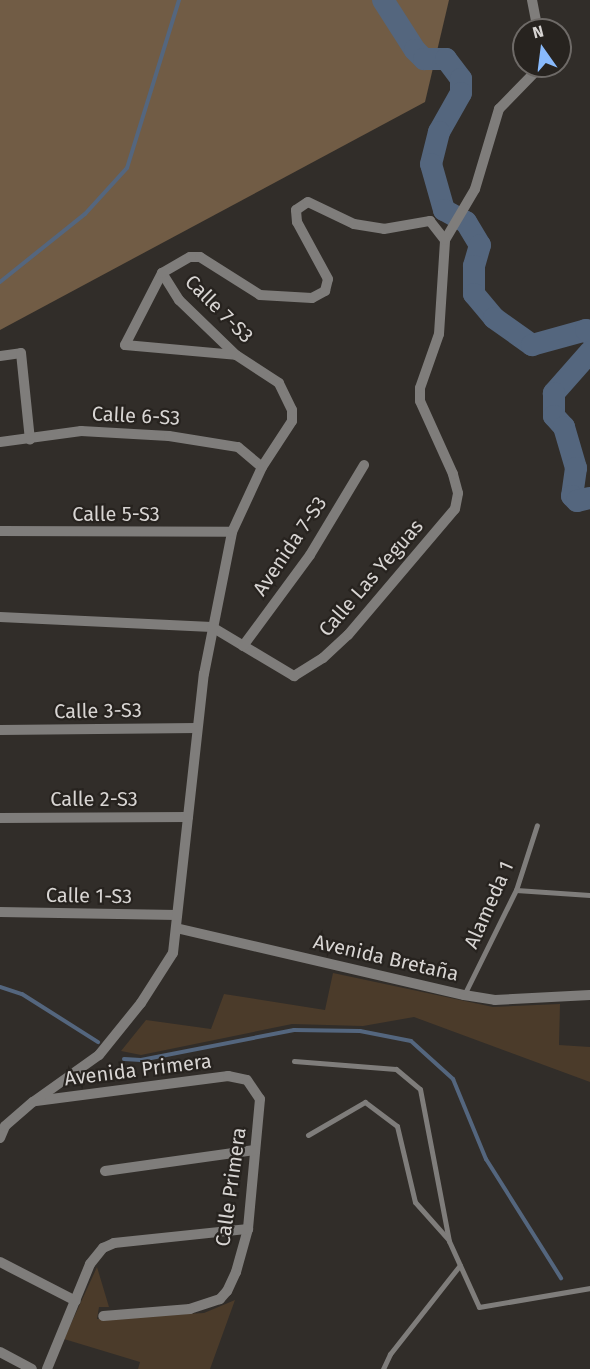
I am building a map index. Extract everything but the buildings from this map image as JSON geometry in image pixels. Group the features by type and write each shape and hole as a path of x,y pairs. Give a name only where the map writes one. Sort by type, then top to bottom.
{"street":[{"path":"532,0 536,18"},
{"path":"445,240 464,211 487,158 495,115 503,101 528,78"},
{"name":"Calle 7-S3","path":"212,627 232,532 262,467 287,433 292,410 279,383 236,355 179,300 162,273 190,257 200,257 260,295 312,298 325,291 328,279 297,222 296,210 308,202 354,224 384,229 430,221 445,240"},
{"name":"Calle Las Yeguas","path":"212,627 287,675 309,668 348,635 455,509 458,493 453,474 420,401 420,388 441,326 445,240"},
{"path":"162,273 125,345 236,355"},
{"path":"0,356 21,353 30,440"},
{"name":"Calle 6-S3","path":"0,442 30,440 81,431 217,441 238,447 262,467"},
{"name":"Avenida 7-S3","path":"243,645 310,555 364,465"},
{"name":"Calle 5-S3","path":"0,531 232,532"},
{"path":"0,618 212,627 197,728 173,953 141,1003 99,1055 3,1126 0,1138"},
{"name":"Calle 3-S3","path":"0,730 197,728"},
{"name":"Calle 2-S3","path":"0,818 188,817"},
{"name":"Calle 1-S3","path":"0,912 177,915"},
{"name":"Avenida Bretaña","path":"176,928 464,995 495,1000 590,995"},
{"name":"Avenida Primera","path":"33,1102 228,1076 247,1080"},
{"name":"Calle Primera","path":"103,1316 190,1309 220,1299 236,1272 248,1229 260,1099 247,1080"},
{"path":"105,1171 255,1150"},
{"path":"46,1369 90,1264 103,1248 114,1243 248,1229"},
{"path":"0,1262 76,1300"},
{"path":"0,1352 32,1369"}],"lane":[{"name":"Alameda 1","path":"464,995 516,890 537,825"},
{"path":"516,890 590,895"},
{"path":"294,1061 396,1069 420,1089 449,1240 479,1307 590,1288"},
{"path":"308,1135 365,1101 397,1126 415,1202 449,1240"},
{"path":"383,1369 390,1354 460,1265"}],"shaded area":[{"path":"0,0 449,0 425,102 0,330"},
{"path":"333,973 493,1007 560,1004 559,1045 590,1047 590,1082 414,1017 363,1026 292,1024 141,1055 121,1051 146,1020 211,1029 224,994 325,1010"},
{"path":"97,1267 109,1307 99,1307 97,1319 204,1313 235,1300 210,1369 138,1369 140,1362 64,1339"}],"waterway":[{"path":"0,282 85,214 127,168 179,0"},
{"path":"383,0 415,50 424,59 446,59 461,79 461,93 439,132 431,164 444,210 466,222 480,245 474,266 474,294 494,318 532,345 586,330 590,334"},
{"path":"590,352 554,393 554,416 564,427 576,468 572,496 577,501 590,498"},
{"path":"0,987 22,994 98,1042"},
{"path":"124,1059 141,1060 294,1030 360,1031 411,1041 453,1079 486,1159 561,1278"}]}
